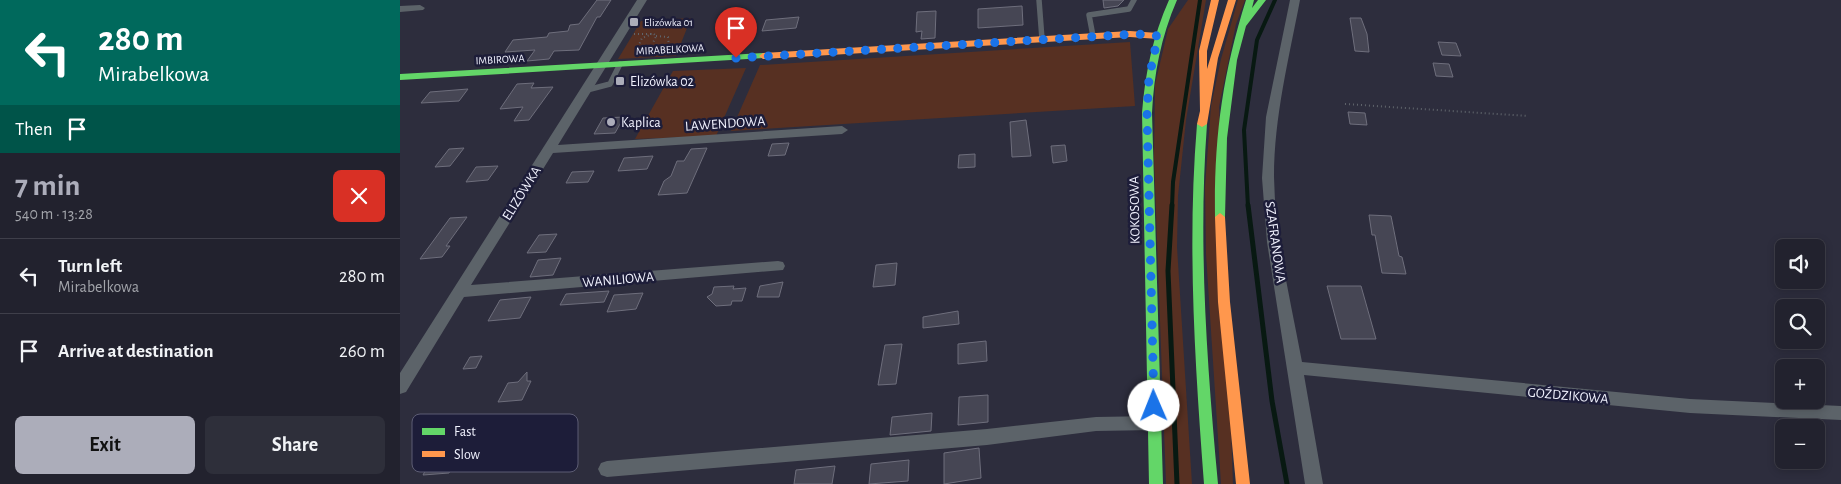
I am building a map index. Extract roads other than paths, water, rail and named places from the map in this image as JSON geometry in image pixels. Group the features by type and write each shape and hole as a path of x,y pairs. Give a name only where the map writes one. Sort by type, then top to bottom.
{"main road":[{"name":"KOKOSOWA","path":"1156,484 1147,113 1149,78 1158,36 1172,0"},
{"path":"1211,484 1202,362 1196,221 1203,109 1204,51 1215,0"},
{"path":"1203,109 1218,41 1232,0"},
{"path":"1243,484 1224,281 1220,195 1226,102 1242,26 1250,0"},
{"path":"1242,26 1262,0"},
{"name":"MIRABELKOWA","path":"602,65 1092,36 1137,34 1158,36"},
{"name":"IMBIROWA","path":"400,77 602,65"}],"street":[{"name":"ELIZÓWKA","path":"400,387 642,0"},
{"name":"SZAFRANOWA","path":"1295,0 1272,117 1268,169 1272,224 1314,484"},
{"path":"400,9 420,8"},
{"name":"LAWENDOWA","path":"549,149 842,130"},
{"name":"WANILIOWA","path":"459,292 778,266"},
{"name":"GOŹDZIKOWA","path":"1295,368 1690,406 1841,413"},
{"path":"607,469 988,437 1096,424 1154,423"}],"lane":[{"path":"1039,0 1042,39"},
{"path":"1092,36 1089,15 1129,8 1134,0"},
{"path":"587,90 610,84 620,64"}],"waterway":[{"path":"1172,207 1173,182 1200,0"},
{"path":"1248,207 1244,130 1257,40 1275,0"},
{"path":"1172,205 1168,271 1177,484"},
{"path":"1248,205 1272,401 1287,484"}],"place":[{"name":"Elizówka 01","path":"634,22"},
{"name":"Elizówka 02","path":"620,81"},
{"name":"Kaplica","path":"611,122"}]}
